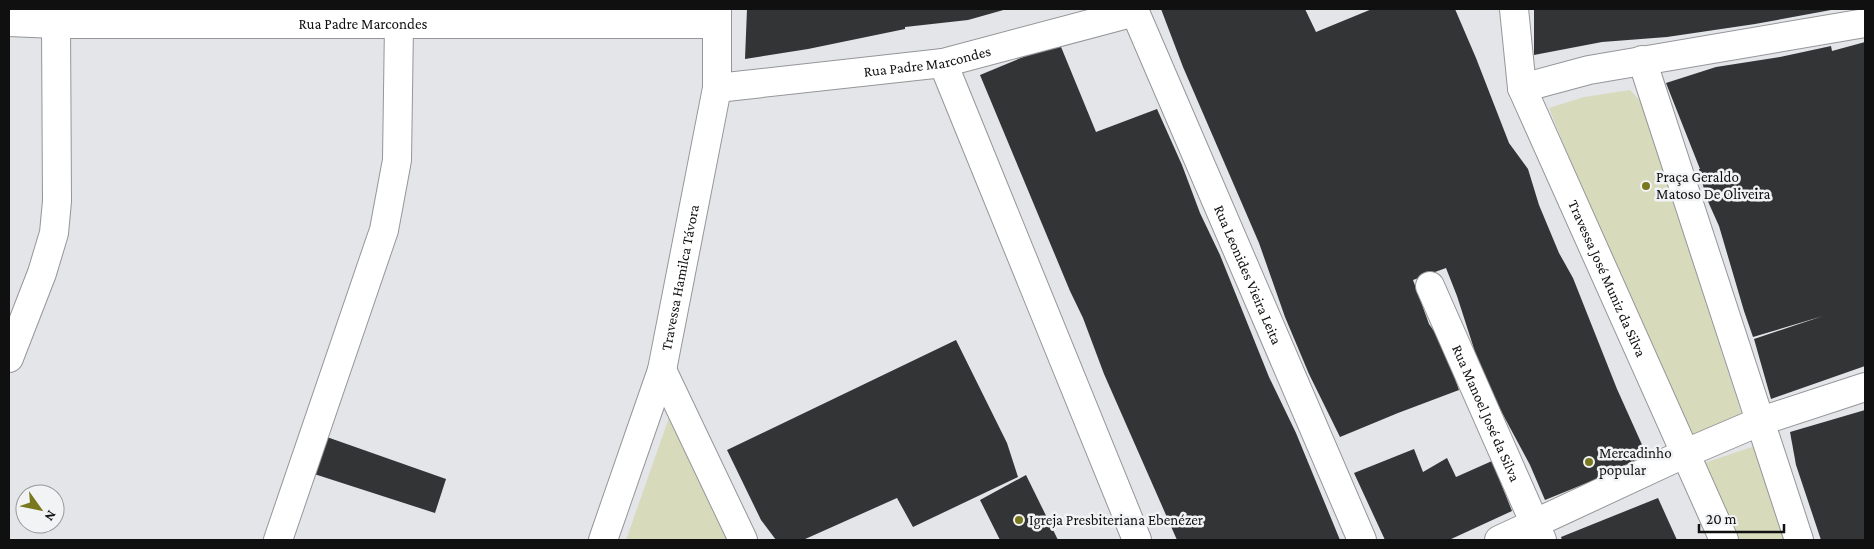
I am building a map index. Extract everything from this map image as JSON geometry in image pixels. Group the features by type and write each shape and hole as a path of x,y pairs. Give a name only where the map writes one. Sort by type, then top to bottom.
{"street":[{"name":"Travessa José Muniz da Silva","path":"1514,9 1522,88 1724,540"},
{"name":"Rua Padre Marcondes","path":"717,88 943,63 1135,11"},
{"name":"Rua Leonides Vieira Leita","path":"1135,11 1362,540"},
{"name":"Rua Padre Marcondes","path":"9,22 56,24 399,24 717,17"},
{"name":"Travessa Hamilca Távora","path":"604,540 662,370 717,88 717,17"},
{"path":"1522,88 1590,70 1642,60 1865,23"},
{"path":"9,358 42,273 54,233 57,201 56,24"},
{"path":"278,540 384,230 397,160 399,24"},
{"path":"1642,60 1800,540"},
{"path":"943,63 1137,540"},
{"name":"Rua Manoel José da Silva","path":"1430,286 1538,532"},
{"path":"662,370 743,540"},
{"path":"1499,540 1538,532 1686,453 1761,422 1865,387"}],"green space":[{"path":"1630,90 1642,103 1741,412 1740,425 1686,441 1616,276 1549,108 1584,97"},
{"path":"670,415 729,540 626,540"},
{"path":"1758,445 1790,540 1733,540 1698,465"}],"building":[{"path":"747,9 1007,9 968,20 905,27 905,29 808,49 745,59"},
{"path":"1161,9 1305,9 1316,32 1372,9 1455,9 1509,143 1528,169 1539,205 1559,253 1573,278 1617,389 1648,458 1545,500 1530,465 1500,409 1476,355 1446,268 1413,280 1429,324 1443,344 1459,390 1340,437 1309,374 1285,317 1259,243 1183,67"},
{"path":"1534,9 1831,10 1667,37 1602,42 1534,55"},
{"path":"1059,42 1096,132 1157,109 1182,165 1200,213 1220,255 1269,377 1296,433 1340,540 1177,540 1104,374 1083,318 980,75"},
{"path":"1865,42 1865,366 1771,399 1754,339 1823,316 1753,337 1719,226 1706,197 1700,169 1666,83 1716,67 1780,57 1831,46 1832,51"},
{"path":"956,340 1007,443 1018,477 913,527 897,498 803,540 776,540 761,520 727,450"},
{"path":"1865,410 1865,540 1821,540 1796,465 1790,432"},
{"path":"324,436 446,479 435,513 308,472"},
{"path":"1414,449 1423,472 1447,458 1456,477 1492,461 1512,511 1449,540 1385,540 1354,473"},
{"name":"Igreja Presbiteriana Ebenézer","path":"1026,475 1058,540 1000,540 980,500"},
{"path":"1658,498 1677,540 1562,540 1561,537"}],"place":[{"name":"Praça Geraldo Matoso De Oliveira","path":"1646,186"},
{"name":"Mercadinho popular","path":"1589,462"},
{"name":"Igreja Presbiteriana Ebenézer","path":"1019,520"}]}
